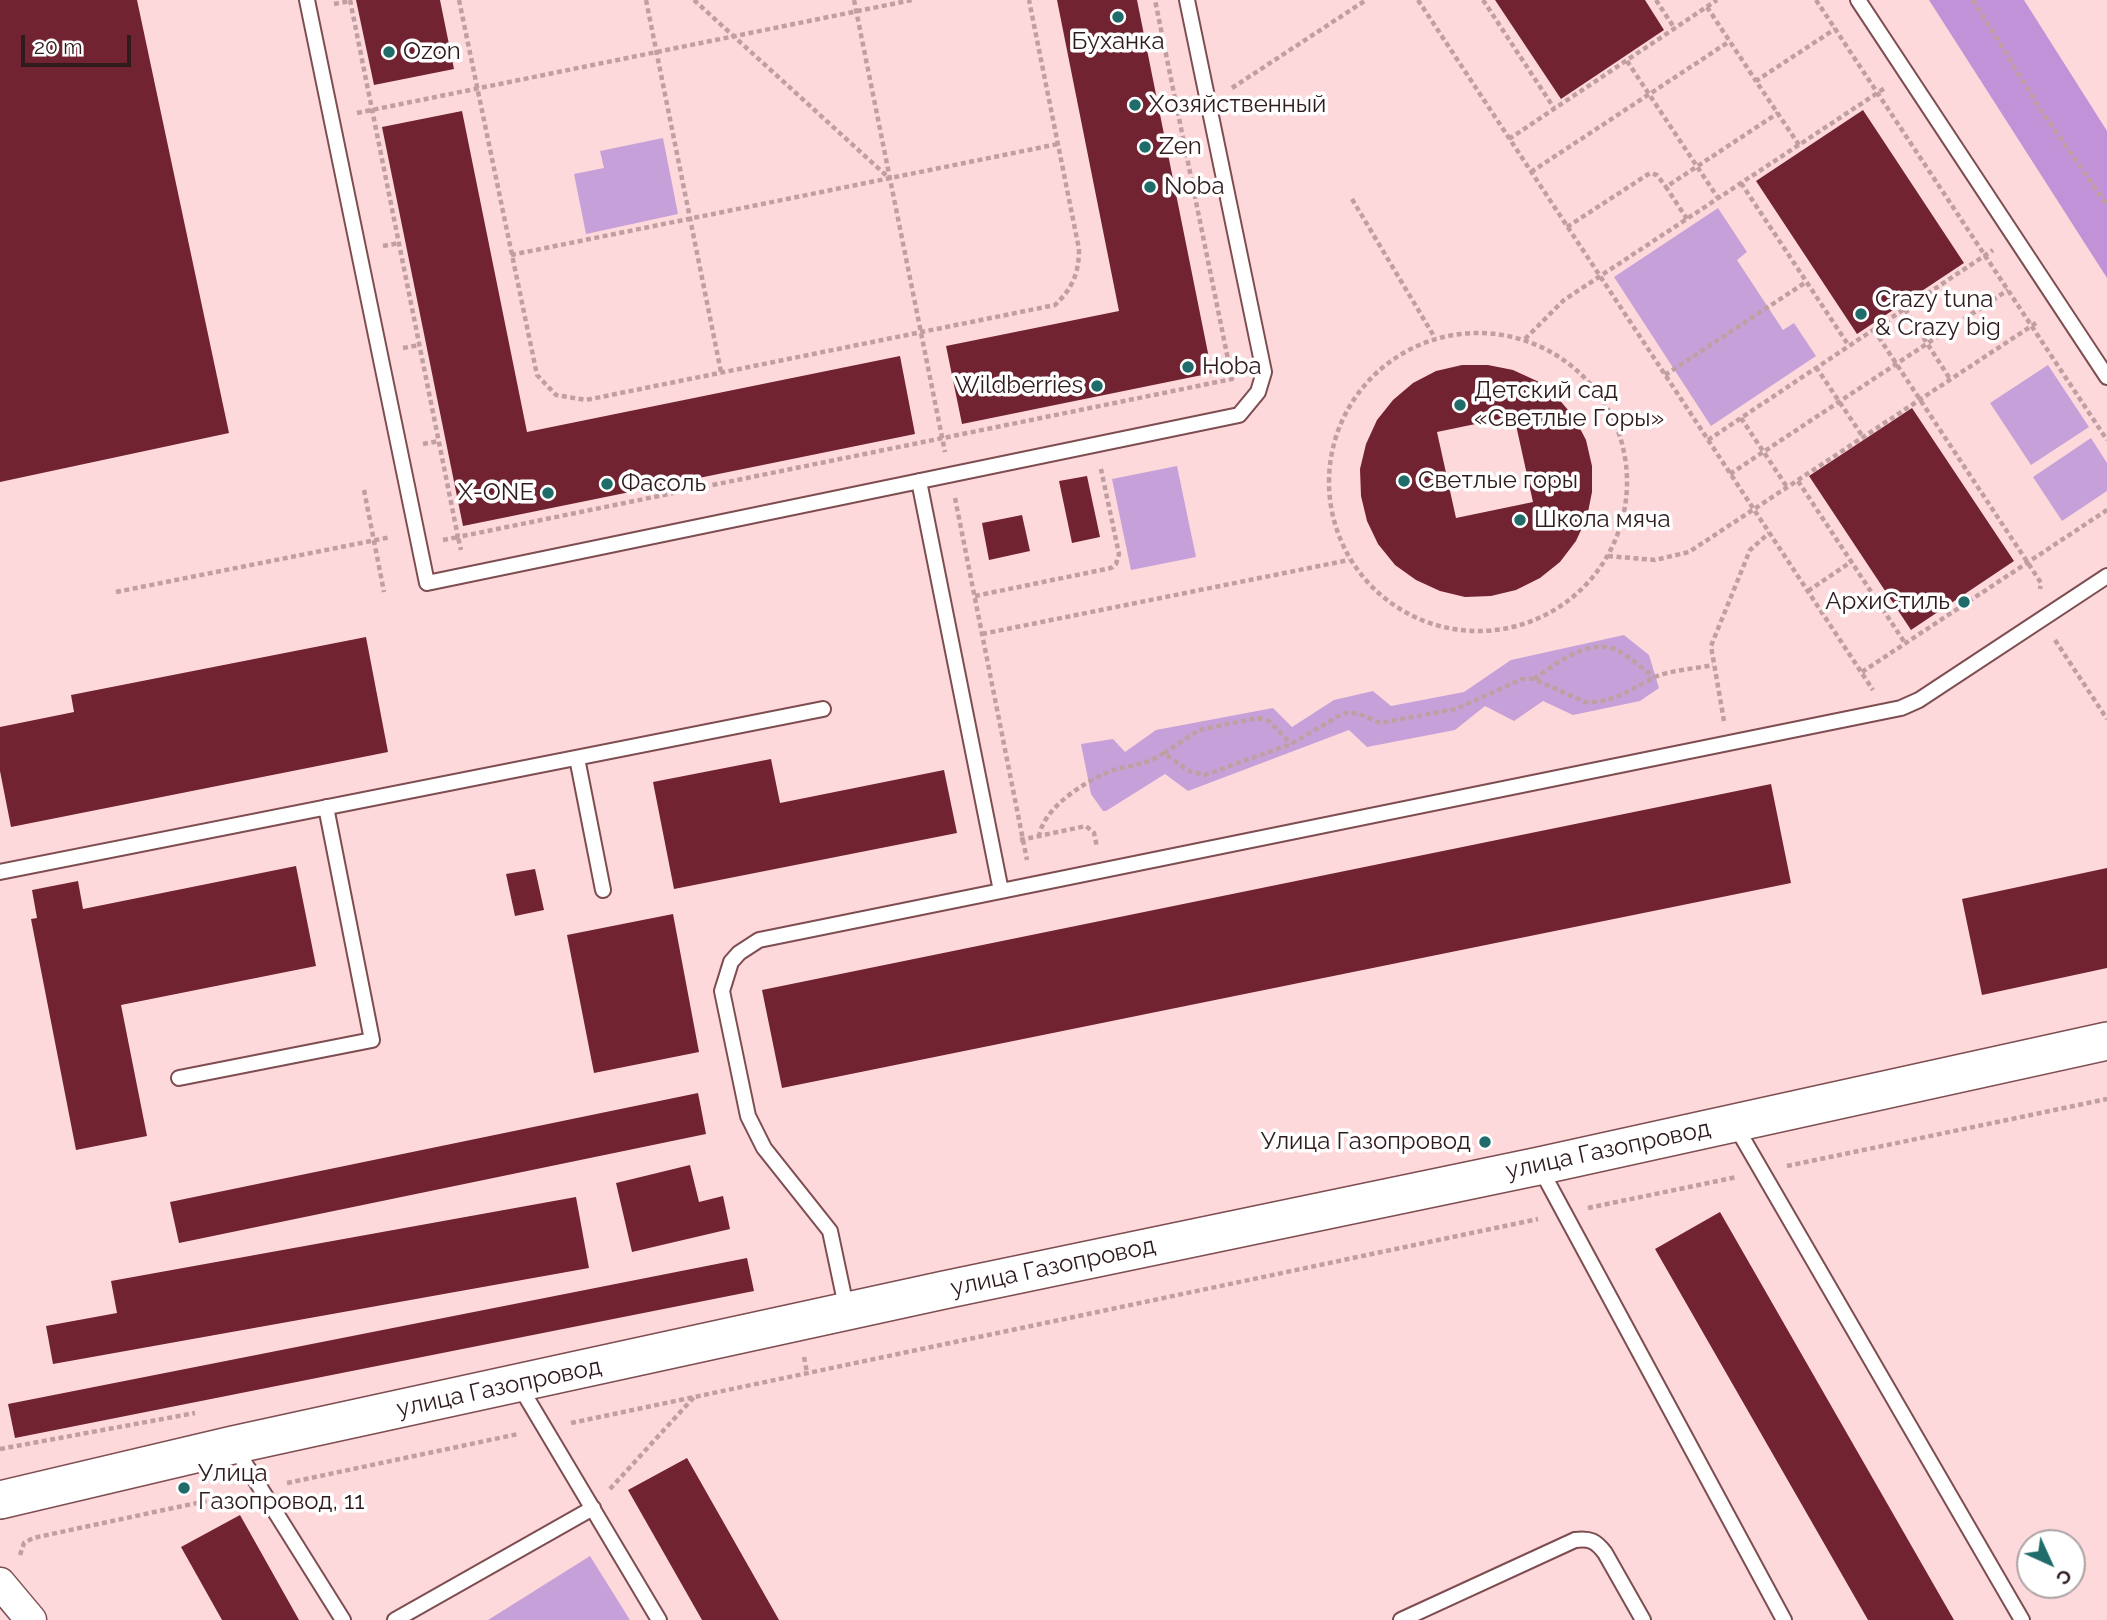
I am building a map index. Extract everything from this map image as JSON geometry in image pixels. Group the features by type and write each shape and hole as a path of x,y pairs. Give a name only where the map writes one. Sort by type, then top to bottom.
{"street":[{"name":"улица Газопровод","path":"0,1500 233,1445 1539,1166 2107,1041"},
{"path":"0,1583 31,1620"}],"lane":[{"path":"307,0 427,583 1239,415 1252,401 1262,383 1264,372 1187,0"},
{"path":"1858,0 2107,377"},
{"path":"919,481 1001,891"},
{"path":"847,1312 832,1237 825,1223 764,1148 748,1116 722,992 726,971 739,953 759,940 1887,711 1920,700 2107,576"},
{"path":"0,872 823,709"},
{"path":"577,758 603,890"},
{"path":"179,1078 372,1040 326,807"},
{"path":"1733,1123 2022,1620"},
{"path":"1539,1166 1784,1620"},
{"path":"519,1384 659,1620"},
{"path":"233,1445 343,1620"},
{"path":"396,1620 593,1508"},
{"path":"1401,1620 1575,1540 1588,1538 1597,1543 1605,1553 1643,1620"}],"path":[{"path":"350,0 458,537 1232,379 1156,0"},
{"path":"459,0 537,375 556,395 586,400 1055,304 1070,289 1079,268 1079,249 1029,0"},
{"path":"646,0 721,372"},
{"path":"694,0 890,178"},
{"path":"854,0 941,429"},
{"path":"379,109 912,0"},
{"path":"1209,104 1366,0"},
{"path":"1418,0 1887,711"},
{"path":"1483,0 1554,108"},
{"path":"1656,0 1675,29"},
{"path":"1509,138 1717,0"},
{"path":"1816,0 2107,440"},
{"path":"1973,0 2042,111 2107,205"},
{"path":"1707,7 1799,145"},
{"path":"1756,81 1835,29"},
{"path":"1531,172 1730,41"},
{"path":"1627,61 1717,198"},
{"path":"1525,339 1564,300 1906,74"},
{"path":"1666,187 1778,113"},
{"path":"511,255 1058,144"},
{"path":"1567,227 1650,173 1657,175 1687,219"},
{"path":"1741,183 1849,346"},
{"path":"1353,199 1435,338"},
{"path":"1708,440 2014,237"},
{"path":"1665,375 1806,282"},
{"path":"1730,474 2008,290"},
{"path":"1608,556 1655,559 1681,555 1754,510 2061,307"},
{"path":"1905,309 1951,379"},
{"path":"1874,330 2041,583 2032,602 2107,719"},
{"path":"1480,331 1525,339 1565,359 1597,389 1618,428 1628,471 1625,504 1608,556 1580,591 1544,616 1502,630 1457,631 1415,618 1377,594 1349,560 1332,518 1328,472 1338,428 1360,388 1394,357 1435,338 1480,331"},
{"path":"1816,367 1863,438"},
{"path":"1741,418 1787,487"},
{"path":"975,596 1116,564 1119,554 1096,444"},
{"path":"950,475 1033,885"},
{"path":"1798,481 1905,643"},
{"path":"364,490 384,592"},
{"path":"1862,672 2107,510"},
{"path":"1728,743 1713,665 1712,641 1747,556 1753,545 1769,533"},
{"path":"116,592 374,539 390,537 402,548 419,545"},
{"path":"982,634 1349,560"},
{"path":"1808,591 1851,562"},
{"path":"1534,679 1568,656 1607,648 1618,651 1654,677"},
{"path":"1164,753 1195,774 1205,775 1291,744 1344,713 1357,713 1380,723 1466,706 1515,680 1534,679 1589,702 1629,693 1654,677 1713,665"},
{"path":"1039,836 1046,814 1063,800 1103,775 1143,765 1199,730 1258,718 1269,721 1291,744"},
{"path":"992,845 1090,827 1094,833 1102,870"},
{"path":"546,1428 2107,1099"},
{"path":"593,1508 695,1397"},
{"path":"0,1450 11,1448"}],"shaded area":[{"path":"1929,0 2024,0 2107,131 2107,278"},
{"path":"663,138 678,214 586,234 574,174 604,168 600,151"},
{"path":"1718,208 1747,252 1737,260 1783,330 1794,323 1816,356 1711,426 1614,277"},
{"path":"2048,365 2089,427 2031,465 1990,403"},
{"path":"2091,438 2107,463 2107,491 2062,521 2033,477"},
{"path":"1177,466 1196,557 1131,570 1112,479"},
{"path":"1624,635 1649,655 1659,688 1640,701 1573,715 1543,701 1514,721 1485,706 1455,730 1367,747 1349,730 1188,791 1165,774 1106,811 1103,811 1091,794 1081,744 1113,739 1125,752 1156,730 1273,708 1292,727 1334,700 1373,691 1391,706 1464,692 1511,660"},
{"path":"590,1556 630,1620 488,1620"}],"building":[{"path":"0,0 137,0 229,433 0,482"},
{"path":"356,0 440,0 454,69 374,85"},
{"path":"1057,0 1137,0 1212,373 962,424 946,346 1119,311"},
{"path":"1495,0 1645,0 1664,30 1561,99"},
{"path":"1863,110 1964,263 1857,334 1756,181"},
{"path":"462,111 527,432 900,356 915,434 463,526 382,127"},
{"name":"Светлые горы","path":"1462,365 1488,365 1513,370 1537,381 1557,397 1574,417 1586,440 1592,466 1592,492 1587,517 1576,541 1560,562 1540,578 1516,590 1491,596 1465,597 1440,591 1416,580 1395,565 1378,544 1367,521 1361,496 1360,469 1366,444 1377,420 1393,400 1413,383 1436,371","holes":["1514,416 1533,502 1456,518 1437,432"]},
{"path":"1912,408 2014,561 1911,630 1809,476"},
{"path":"1087,476 1100,537 1072,543 1059,481"},
{"path":"1022,515 1030,551 989,560 982,523"},
{"path":"366,637 388,752 11,827 0,771 0,727 74,712 71,695"},
{"path":"771,759 780,803 944,770 957,833 674,889 653,782"},
{"path":"1771,784 1791,883 782,1088 762,990"},
{"path":"296,866 316,966 121,1005 147,1136 76,1150 31,919 37,918 32,890 78,881 83,909"},
{"path":"2107,868 2107,968 1982,995 1962,899"},
{"path":"535,869 544,910 515,916 506,874"},
{"path":"673,914 699,1052 594,1073 567,935"},
{"path":"698,1093 706,1134 179,1243 170,1202"},
{"path":"690,1165 699,1202 723,1196 730,1229 632,1252 616,1183"},
{"path":"576,1197 589,1268 53,1364 46,1326 117,1313 111,1281"},
{"path":"1720,1212 1954,1620 1868,1620 1655,1249"},
{"path":"747,1258 754,1291 15,1438 8,1404"},
{"path":"687,1458 779,1620 702,1620 628,1490"},
{"path":"240,1515 299,1620 222,1620 181,1547"}],"place":[{"name":"Буханка","path":"1118,17"},
{"name":"Ozon","path":"389,52"},
{"name":"Хозяйственный","path":"1135,105"},
{"name":"Zen","path":"1145,147"},
{"name":"Noba","path":"1150,187"},
{"name":"Crazy tuna & Crazy big","path":"1861,314"},
{"name":"Hoba","path":"1188,367"},
{"name":"Wildberries","path":"1097,386"},
{"name":"Детский сад «Светлые Горы»","path":"1460,405"},
{"name":"Светлые горы","path":"1404,481"},
{"name":"Фасоль","path":"607,484"},
{"name":"X-ONE","path":"548,493"},
{"name":"Школа мяча","path":"1520,520"},
{"name":"АрхиСтиль","path":"1964,602"},
{"name":"Улица Газопровод","path":"1485,1142"},
{"name":"Улица Газопровод, 11","path":"184,1488"}]}
